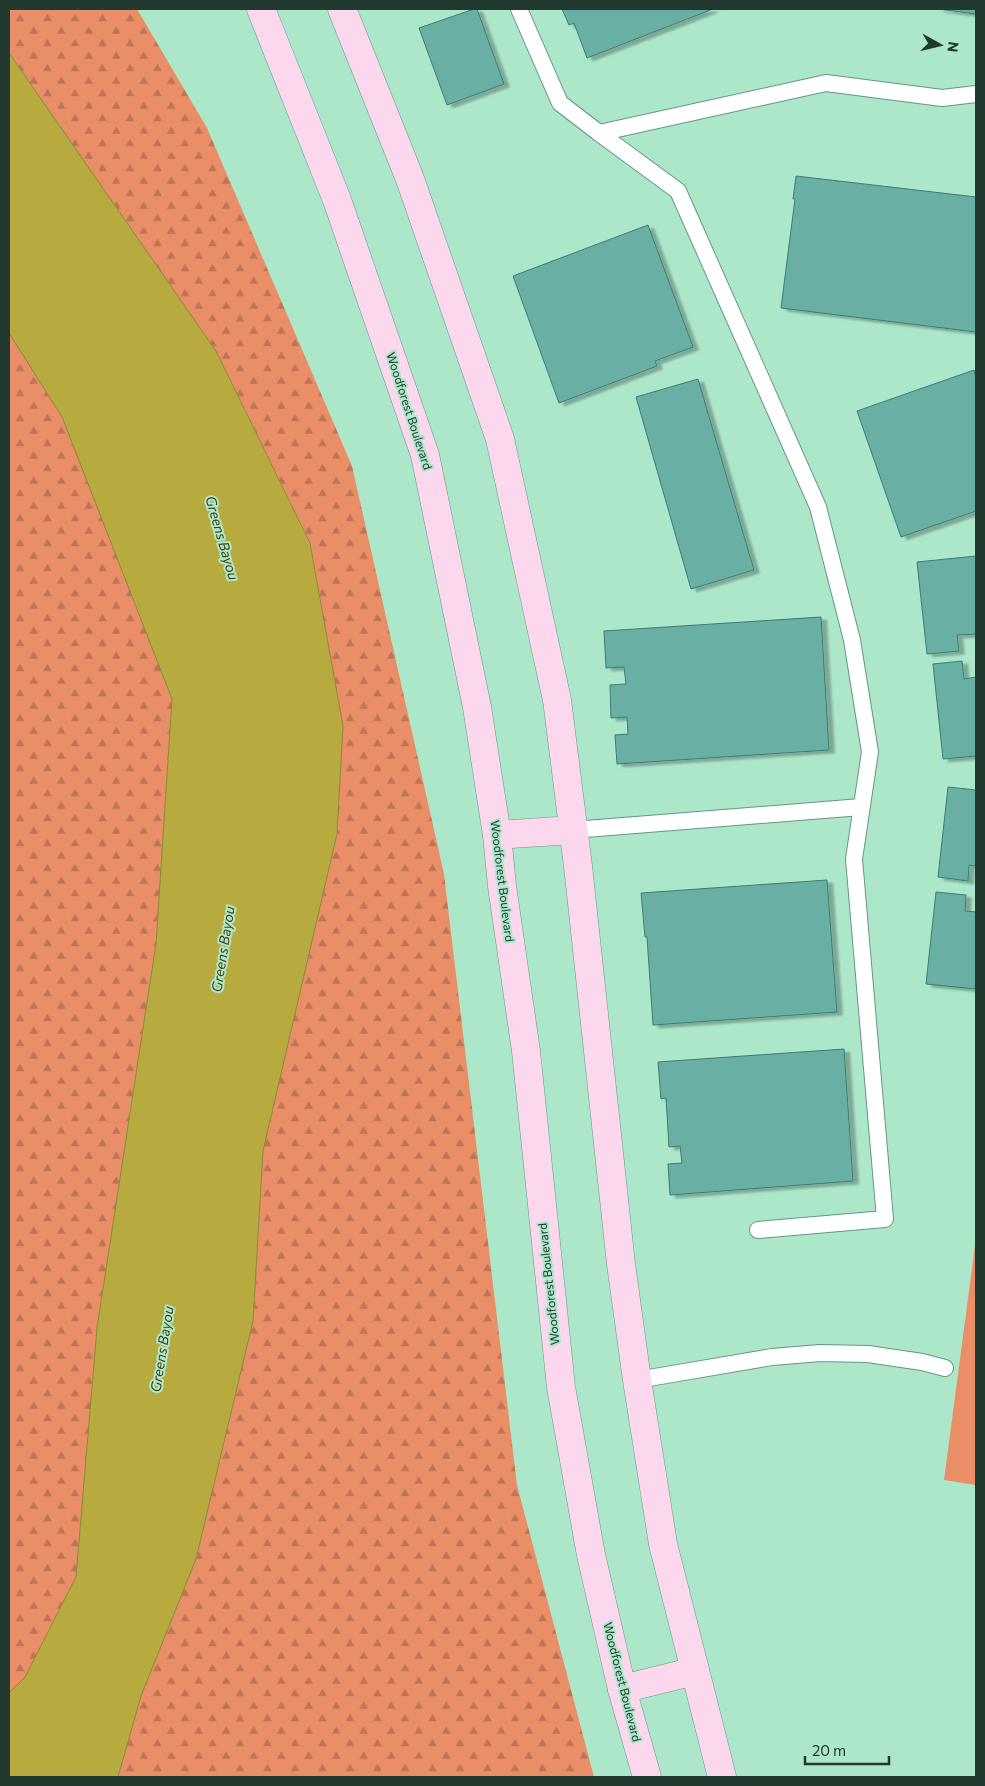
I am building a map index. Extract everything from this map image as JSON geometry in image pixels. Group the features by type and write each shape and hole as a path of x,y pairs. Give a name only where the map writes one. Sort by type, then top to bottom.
{"main road":[{"name":"Woodforest Boulevard","path":"261,9 337,200 425,455 477,706 497,835 502,886 526,1051 561,1387 591,1555 622,1689 647,1777"},
{"path":"342,9 410,179 500,439 557,700 621,1264 637,1380 663,1544 722,1777"},
{"path":"497,835 573,830"},
{"path":"622,1689 695,1671"}],"lane":[{"path":"519,9 560,103 678,191 818,507 852,640 870,752 854,859 886,1219 758,1230"},
{"path":"599,133 826,83 942,98 976,94"},
{"path":"573,830 861,807"},
{"path":"637,1380 772,1357 820,1353 868,1354 922,1362 945,1368"}],"green space":[{"path":"9,9 137,9 207,128 352,466 444,874 517,1485 594,1777 118,1777 141,1696 196,1559 253,1321 263,1151 337,834 343,726 310,542 216,351 9,53"},
{"path":"9,333 62,417 172,699 156,944 97,1328 76,1577 25,1677 9,1693"},
{"path":"976,1238 976,1485 944,1480"}],"water":[{"name":"Greens Bayou","path":"9,53 216,351 310,543 343,726 337,834 263,1151 253,1321 196,1559 141,1696 118,1777 9,1777 9,1693 25,1677 76,1577 97,1328 156,944 172,699 62,417 9,333"}],"building":[{"path":"477,9 504,84 447,105 419,28"},
{"path":"562,9 713,9 587,58 574,23 569,25"},
{"path":"938,9 976,9 976,14"},
{"path":"796,176 976,197 976,332 781,308 795,199 793,199"},
{"path":"648,225 693,347 655,361 657,366 559,403 513,276"},
{"path":"974,370 976,378 976,511 901,537 857,411"},
{"path":"698,379 754,570 691,589 636,397"},
{"path":"976,556 976,634 957,635 959,651 927,654 917,562"},
{"path":"821,617 829,750 617,764 615,735 628,734 627,717 611,718 610,685 626,684 624,667 606,668 604,631"},
{"path":"962,661 964,679 976,677 976,756 943,759 933,664"},
{"path":"948,787 976,790 976,866 969,865 968,881 938,877"},
{"path":"827,880 837,1012 653,1025 647,937 645,937 641,893"},
{"path":"936,892 966,895 965,911 976,912 976,989 926,984"},
{"path":"844,1049 853,1181 670,1195 668,1164 682,1163 680,1146 669,1147 666,1098 661,1099 658,1062"}]}
